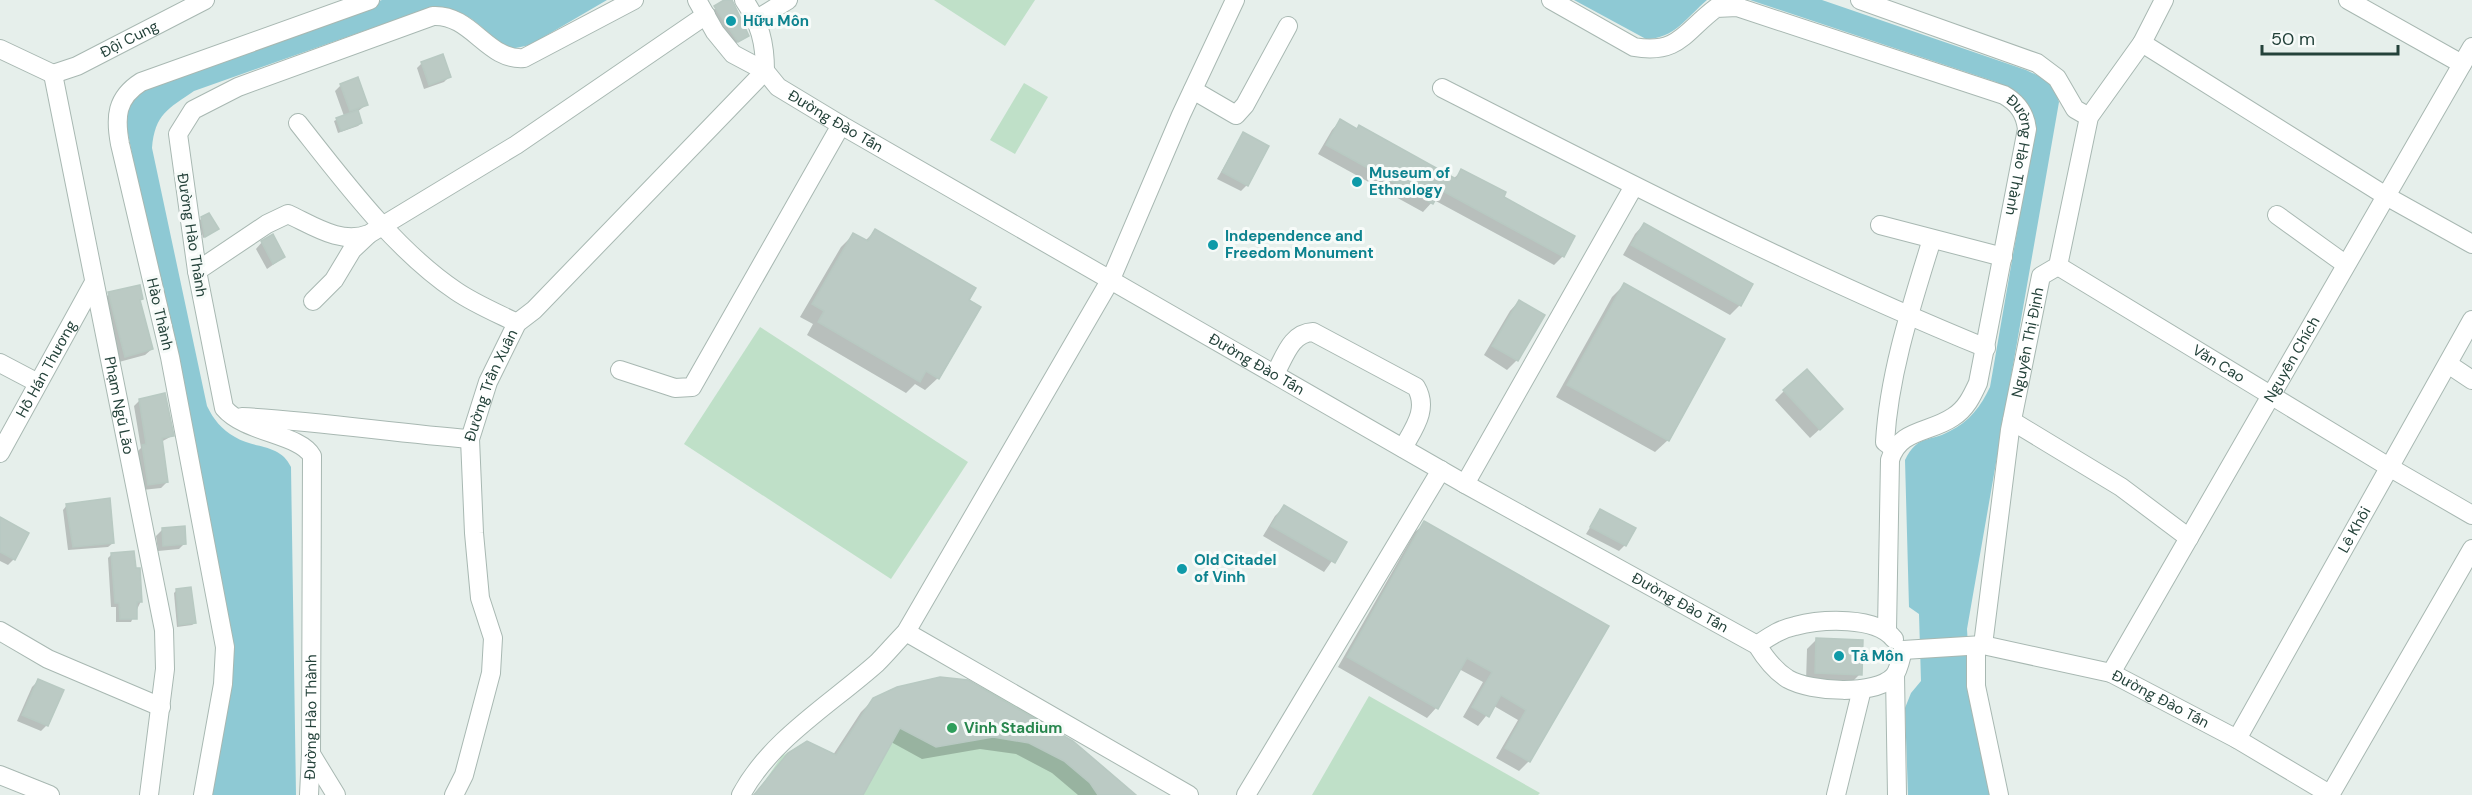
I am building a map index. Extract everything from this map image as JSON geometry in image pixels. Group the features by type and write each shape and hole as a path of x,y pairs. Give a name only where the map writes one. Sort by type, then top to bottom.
{"street":[{"name":"Đội Cung","path":"53,74 77,66 205,0"},
{"name":"Hào Thành","path":"203,795 223,684 225,647 170,357 120,144 117,112 129,90 141,82 370,0"},
{"name":"Đường Hào Thành","path":"309,795 312,456 301,444 231,417 220,397 197,272 178,134 187,116 201,104 238,87 433,16 454,18 499,53 510,59 524,58 634,0"},
{"path":"744,0 757,19 765,49 765,71"},
{"path":"757,19 788,0"},
{"path":"741,795 751,776 778,747 878,661 906,632 1110,279 1235,0"},
{"name":"Đường Hào Thành","path":"1551,0 1634,47 1649,50 1675,44 1716,8 1737,7 2004,95 2018,106 2027,129 1978,383 1963,409 1940,424 1910,434 1893,448"},
{"path":"1860,0 2037,63 2057,78 2075,109 2089,117"},
{"path":"2058,266 2089,117 2142,43 2164,0"},
{"path":"2348,0 2462,64"},
{"path":"313,301 334,280 352,250 377,229 516,145 702,8"},
{"name":"Đường Đào Tấn","path":"702,8 715,32 733,54 765,71 778,87 840,125 1465,484 1757,645 1767,661 1788,679 1809,687 1862,689 1880,687 1895,675"},
{"path":"1193,90 1236,115 1245,105 1288,26"},
{"path":"2142,43 2386,196 2472,244"},
{"name":"Nguyễn Chích","path":"2111,673 2472,47"},
{"path":"0,49 53,74"},
{"name":"Đường Trần Xuân","path":"454,795 464,775 491,673 493,638 480,598 474,533 470,439 484,392 517,323 534,310 765,71"},
{"name":"Phạm Ngũ Lão","path":"53,74 93,284 164,630 165,669 148,795"},
{"path":"1442,88 1634,186 1908,316 1986,348"},
{"path":"298,123 377,229 440,279 476,303 517,323"},
{"path":"620,370 675,388 692,387 840,125"},
{"path":"1465,484 1634,186"},
{"path":"197,272 267,224 288,214 339,237 351,239 377,229"},
{"path":"2277,215 2346,264"},
{"path":"1880,225 2003,257"},
{"path":"1887,630 1890,460 1893,448 1886,442 1887,419 1908,316 1932,239"},
{"name":"Văn Cao","path":"2058,266 2472,515"},
{"name":"Nguyễn Thị Định","path":"1999,795 1976,686 1977,647 2012,421 2041,276 2058,266"},
{"name":"Hồ Hán Thương","path":"0,453 93,284"},
{"name":"Lê Khôi","path":"2237,739 2472,320"},
{"path":"1275,374 1294,338 1313,332 1416,387 1422,397 1422,412 1403,448"},
{"path":"0,363 38,383"},
{"path":"2448,364 2472,380"},
{"path":"231,417 294,420 326,426 470,439"},
{"path":"2012,421 2121,487 2189,538"},
{"path":"1246,795 1441,470"},
{"path":"2331,795 2472,549"},
{"path":"1757,645 1773,633 1795,626 1817,623 1867,623 1887,630 1910,650 1895,675 1897,795"},
{"path":"0,632 48,659 161,707"},
{"path":"906,632 1189,795"},
{"name":"Đường Đào Tấn","path":"1910,650 1977,647 2111,673 2237,739 2331,795"},
{"path":"1836,795 1862,689"},
{"path":"311,754 336,795"},
{"path":"0,775 50,795"}],"green space":[{"path":"934,0 1035,0 1005,46"},
{"path":"1024,83 1048,97 1015,154 990,140"},
{"path":"760,327 968,462 891,579 684,444"},
{"name":"Vinh Stadium","path":"940,677 967,682 994,692 1020,706 1070,740 1136,795 755,795 782,756 807,741 836,755 873,698 897,687"},
{"path":"1369,696 1540,793 1538,795 1312,795"}],"water":[{"path":"382,0 607,0 530,45 511,49 465,15 443,8 429,8 194,91 170,108 156,127 152,148 207,406 218,424 230,434 242,441 273,450 286,459 291,467 296,795 211,795 227,620 127,129 127,116 133,100 145,85"},
{"path":"1574,0 1707,0 1672,31 1656,38 1646,39"},
{"path":"1750,0 1822,0 2026,70 2048,82 2057,95 2059,102 1967,629 1970,681 1993,795 1908,795 1905,708 1911,693 1921,681 1919,614 1909,607 1905,460 1914,446 1924,440 1942,435 1969,418 1983,401 1990,387 2035,128 2011,89 1996,82"}],"building":[{"name":"Hữu Môn","path":"724,0 732,0 749,36 738,42 714,6"},
{"path":"443,54 451,77 429,85 421,62"},
{"path":"358,77 368,105 350,111 340,84"},
{"path":"358,110 362,123 341,131 336,118"},
{"path":"1340,119 1357,129 1359,125 1456,179 1461,169 1506,192 1504,197 1575,236 1564,257 1441,190 1433,204 1326,145"},
{"path":"1243,132 1269,146 1248,186 1222,172"},
{"path":"209,213 219,229 205,237 201,217"},
{"path":"1644,223 1753,284 1741,306 1631,245"},
{"path":"875,229 976,288 969,300 981,307 939,379 926,371 920,382 818,322 824,311 812,304 853,233 868,241"},
{"path":"273,234 285,257 273,264 261,241"},
{"path":"1624,283 1725,339 1669,441 1567,385"},
{"path":"140,285 143,299 140,300 153,349 125,357 108,292"},
{"path":"1519,300 1545,315 1518,361 1492,346"},
{"path":"1807,369 1843,409 1820,430 1783,390"},
{"path":"165,393 174,436 162,438 168,482 148,485 142,445 146,444 139,399"},
{"path":"110,498 114,543 73,547 66,504"},
{"path":"1284,505 1347,542 1335,563 1271,526"},
{"path":"1600,509 1636,528 1626,546 1590,527"},
{"path":"0,517 29,533 15,560 0,552"},
{"path":"1424,521 1609,626 1530,762 1505,748 1526,710 1501,695 1489,717 1472,707 1492,672 1467,658 1438,709 1347,657"},
{"path":"185,526 186,544 163,546 162,528"},
{"path":"134,551 136,568 140,568 142,602 137,602 137,619 120,619 119,603 115,603 111,553"},
{"path":"191,587 196,623 179,625 176,589"},
{"name":"Tả Môn","path":"1816,638 1863,640 1862,675 1815,673"},
{"name":"Vinh Stadium","path":"940,677 968,680 1073,741 1136,795 1098,795 1090,783 1064,761 1029,743 993,737 936,747 900,728 863,795 754,795 788,753 807,741 836,755 873,698 897,687"},
{"path":"38,679 64,690 48,726 22,715"}],"place":[{"name":"Hữu Môn","path":"731,21"},
{"name":"Museum of Ethnology","path":"1357,182"},
{"name":"Independence and Freedom Monument","path":"1213,245"},
{"name":"Old Citadel of Vinh","path":"1182,569"},
{"name":"Tả Môn","path":"1839,656"},
{"name":"Vinh Stadium","path":"952,728"}]}
